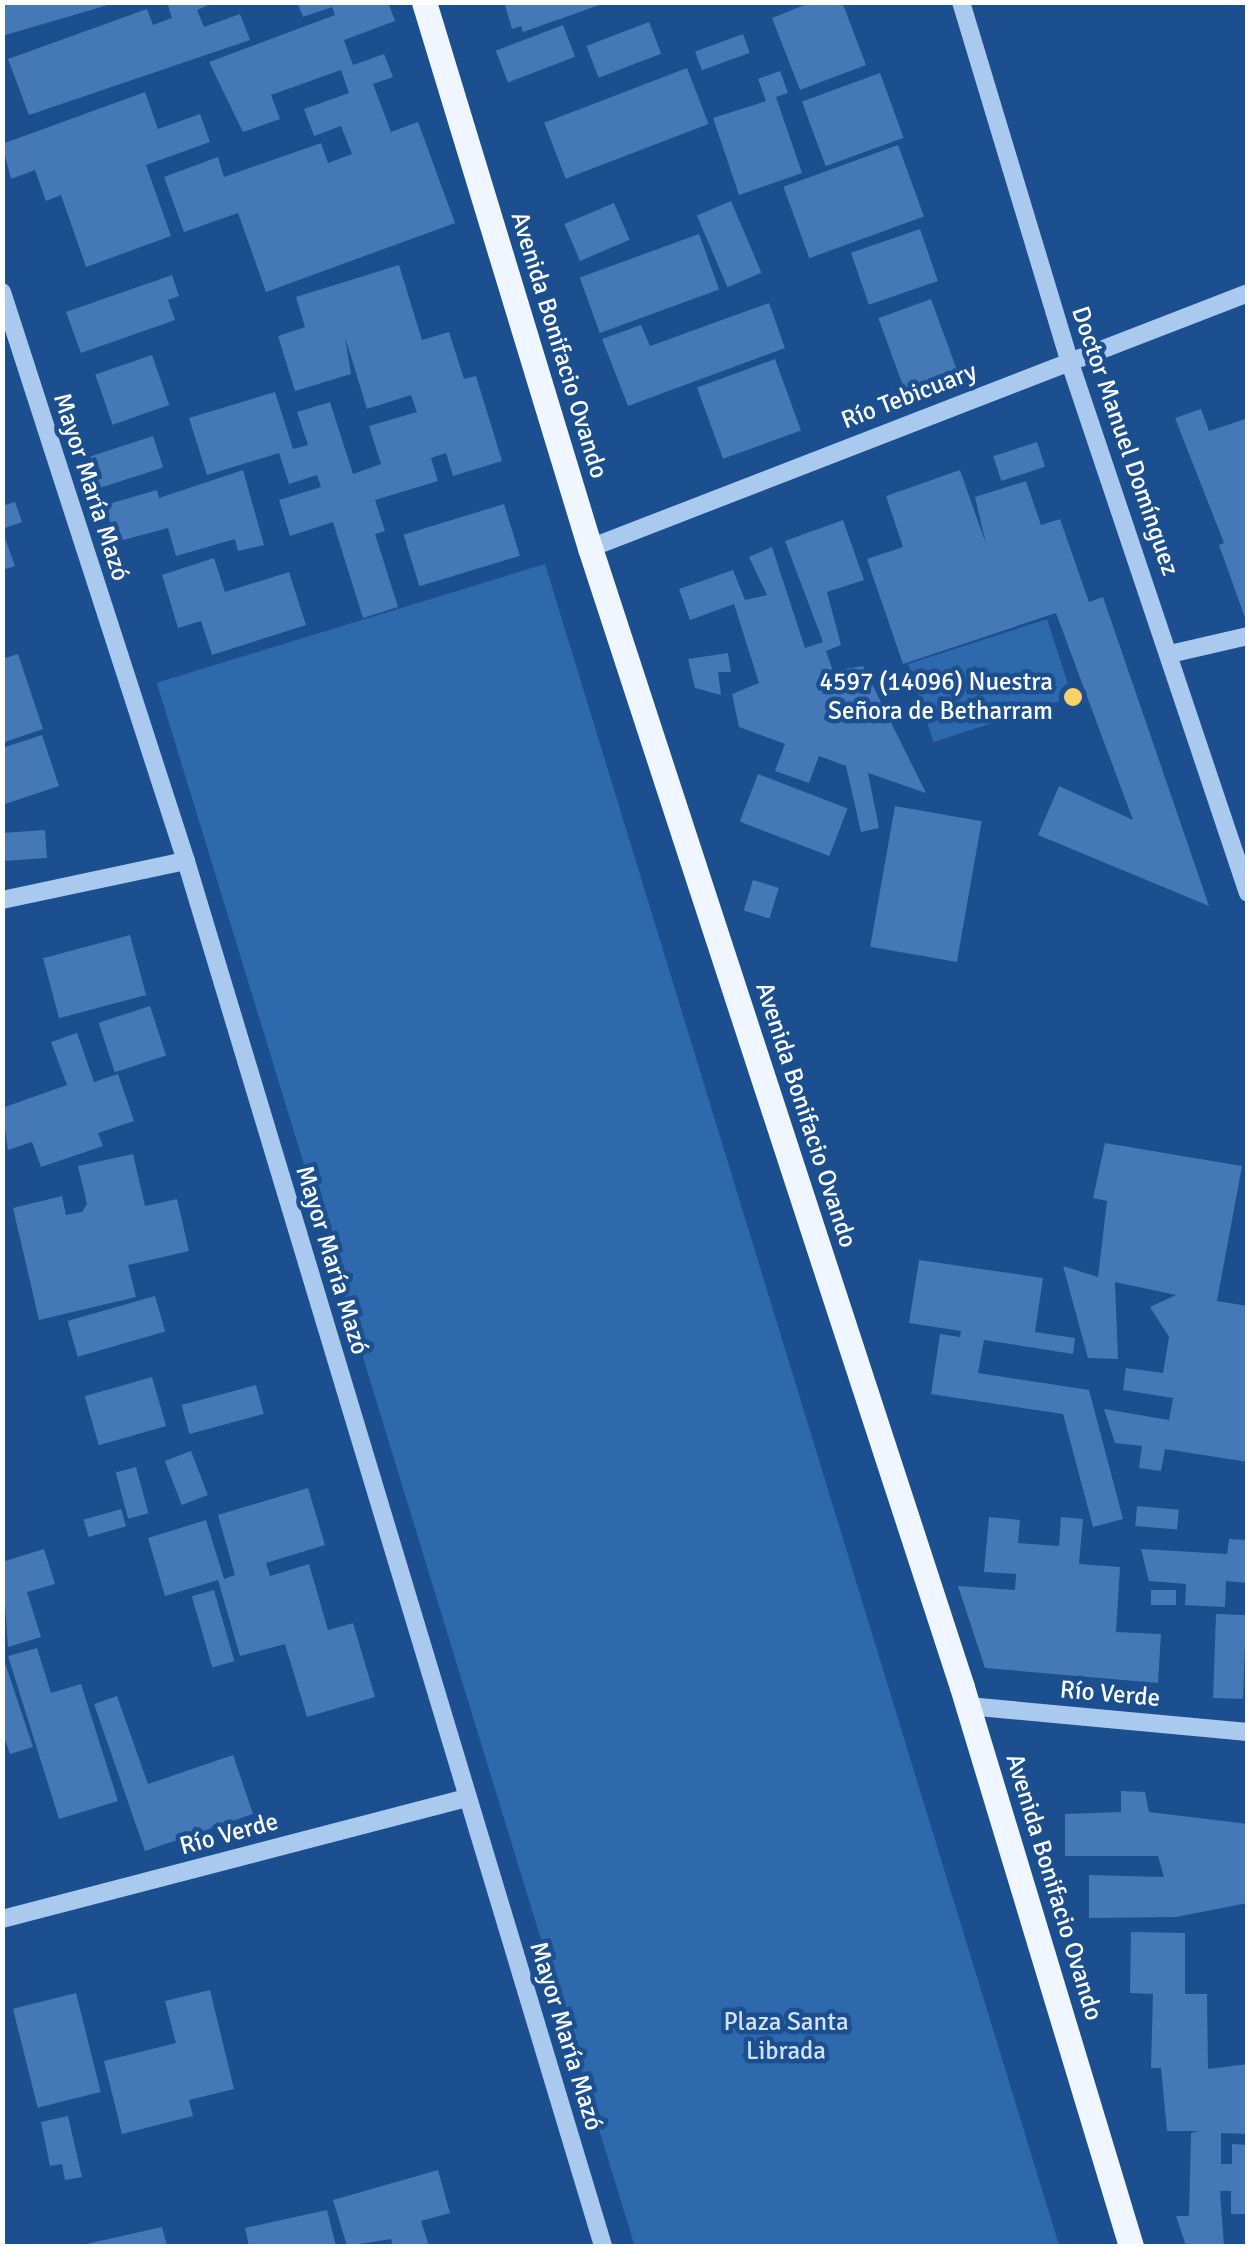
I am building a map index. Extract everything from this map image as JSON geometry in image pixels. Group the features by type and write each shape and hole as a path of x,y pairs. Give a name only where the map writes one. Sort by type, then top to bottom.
{"main road":[{"name":"Avenida Bonifacio Ovando","path":"424,2 590,548 968,1706 1132,2246"}],"street":[{"name":"Doctor Manuel Domínguez","path":"961,2 1069,360 1248,893"},
{"name":"Mayor María Mazó","path":"2,292 186,860 602,2246"},
{"name":"Río Tebicuary","path":"590,548 1248,293"},
{"path":"1170,654 1248,636"},
{"path":"2,900 186,860"},
{"name":"Río Verde","path":"968,1706 1248,1732"},
{"name":"Río Verde","path":"2,1919 468,1798"}],"green space":[{"name":"Plaza Santa Librada","path":"545,564 1059,2246 635,2246 157,683"},
{"path":"1047,619 1072,697 933,742 908,664"}],"building":[{"path":"2,2 115,2 115,3 2,36"},
{"path":"167,2 215,2 197,10 204,27 240,14 250,40 29,115 8,59 147,9 153,25 172,18"},
{"path":"297,2 388,2 395,21 344,40 353,65 384,54 393,77 373,84 391,132 418,122 455,223 266,292 238,213 184,232 164,177 218,157 224,177 321,143 328,163 352,154 341,126 314,136 304,109 349,93 341,70 271,95 280,119 243,132 209,62 335,15 332,7 303,17"},
{"path":"504,2 605,3 523,32 521,26 512,29"},
{"path":"812,2 842,2 866,65 800,90 772,18"},
{"path":"649,22 661,54 599,78 586,46"},
{"path":"563,25 575,57 508,83 496,51"},
{"path":"743,34 750,53 702,70 695,51"},
{"path":"687,68 709,124 566,179 544,123"},
{"path":"780,71 788,93 776,97 802,173 739,195 713,118 766,101 758,79"},
{"path":"880,73 904,138 826,166 802,101"},
{"path":"145,92 158,129 200,114 210,142 146,165 171,236 86,267 61,195 46,201 35,170 11,179 2,144"},
{"path":"898,145 924,216 809,258 783,187"},
{"path":"731,201 761,273 727,287 697,215"},
{"path":"614,203 630,240 580,261 564,224"},
{"path":"920,229 938,281 869,305 851,253"},
{"path":"699,234 719,289 600,333 580,277"},
{"path":"399,265 422,340 449,332 464,379 476,376 502,461 453,476 446,453 431,458 438,481 375,500 385,531 375,534 398,607 363,618 333,522 290,536 279,500 321,487 317,475 289,484 279,453 207,475 189,418 275,392 293,449 308,445 297,412 330,402 353,474 381,464 369,426 417,412 411,395 367,409 345,337 351,374 295,391 278,336 305,327 296,297"},
{"path":"172,275 179,296 168,300 175,320 81,353 66,312"},
{"path":"931,299 957,371 905,391 878,318"},
{"path":"769,303 785,348 628,406 602,339 641,325 650,346"},
{"path":"152,355 169,405 113,425 95,375"},
{"path":"775,359 801,430 723,459 697,387"},
{"path":"1201,409 1209,431 1248,418 1248,626 1219,545 1224,543 1175,418"},
{"path":"153,436 163,467 100,488 90,456"},
{"path":"1037,442 1045,467 1001,481 993,456"},
{"path":"243,470 264,545 238,551 235,539 176,556 168,528 116,542 105,505 157,490 159,498"},
{"path":"960,470 986,544 975,497 1026,481 1041,525 1060,519 1089,602 1103,597 1209,906 1038,835 1059,786 1133,820 1056,613 903,664 867,559 903,547 886,496"},
{"path":"15,502 22,522 2,529 2,506"},
{"path":"504,504 520,556 419,586 404,535"},
{"path":"843,520 864,580 827,592 841,645 826,651 833,671 863,666 926,793 868,773 879,828 861,832 846,766 819,756 809,783 775,771 785,744 739,727 732,694 759,683 734,604 690,620 679,589 733,570 745,600 767,595 749,557 772,547 805,648 823,642 785,541"},
{"path":"2,530 15,566 2,570"},
{"path":"214,558 225,592 289,572 306,625 212,655 201,621 178,628 162,575"},
{"path":"728,653 731,672 718,672 721,695 695,688 688,659"},
{"path":"18,654 43,729 2,743 2,659"},
{"path":"42,735 59,786 2,805 2,748"},
{"path":"758,774 848,808 829,856 740,822"},
{"path":"895,806 982,821 957,962 870,947"},
{"path":"45,830 47,858 4,861 2,833"},
{"path":"753,880 779,888 769,918 744,911"},
{"path":"130,935 146,995 59,1018 43,958"},
{"path":"150,1006 166,1055 115,1072 99,1023"},
{"path":"77,1033 94,1082 118,1074 134,1121 98,1133 103,1146 41,1167 32,1142 8,1150 2,1108 67,1085 51,1042"},
{"path":"1105,1143 1242,1166 1217,1301 1248,1306 1248,1462 1165,1449 1161,1471 1139,1468 1142,1446 1115,1443 1104,1409 1169,1420 1173,1398 1123,1390 1126,1368 1163,1373 1169,1337 1150,1307 1176,1295 1115,1282 1118,1359 1088,1358 1063,1266 1098,1277 1107,1201 1093,1198"},
{"path":"133,1154 145,1206 177,1199 189,1251 128,1265 136,1297 39,1320 13,1208 62,1196 66,1215 82,1212 87,1204 78,1166"},
{"path":"919,1260 1043,1278 1035,1332 1075,1338 1073,1354 984,1340 978,1373 1089,1390 1123,1519 1093,1527 1063,1414 931,1394 940,1334 960,1337 961,1331 909,1323"},
{"path":"155,1296 165,1332 78,1357 68,1321"},
{"path":"152,1377 166,1426 99,1445 85,1396"},
{"path":"256,1385 264,1414 189,1434 182,1405"},
{"path":"191,1451 208,1495 182,1505 165,1461"},
{"path":"136,1467 148,1513 128,1519 116,1472"},
{"path":"308,1488 325,1545 266,1563 270,1576 309,1564 328,1630 353,1623 375,1697 307,1717 285,1644 240,1656 218,1580 165,1596 148,1538 206,1520 224,1579 235,1575 218,1515"},
{"path":"1137,1506 1179,1510 1177,1530 1135,1526"},
{"path":"121,1509 126,1526 88,1537 84,1520"},
{"path":"989,1517 1020,1520 1018,1543 1059,1546 1061,1517 1083,1519 1079,1564 1120,1567 1116,1632 1161,1634 1158,1683 985,1668 958,1586 1015,1590 1016,1574 984,1572"},
{"path":"1229,1539 1248,1540 1248,1583 1226,1581 1225,1607 1185,1605 1186,1584 1149,1581 1141,1549 1227,1554"},
{"path":"44,1549 55,1584 27,1592 41,1637 8,1647 2,1562"},
{"path":"214,1590 234,1661 212,1667 192,1596"},
{"path":"1151,1590 1176,1590 1176,1605 1151,1605"},
{"path":"1216,1614 1246,1615 1243,1699 1213,1698"},
{"path":"37,1648 51,1693 81,1684 118,1801 59,1819 8,1656"},
{"path":"3,1657 33,1747 10,1754 2,1731"},
{"path":"117,1696 148,1784 233,1755 253,1814 145,1851 94,1704"},
{"path":"1121,1791 1145,1792 1149,1812 1248,1824 1248,1903 1176,1917 1089,1918 1089,1875 1164,1877 1158,1856 1065,1856 1065,1814 1121,1812"},
{"path":"1131,1932 1185,1933 1185,1994 1207,1994 1208,2069 1248,2064 1248,2134 1221,2133 1221,2164 1232,2164 1232,2144 1248,2145 1248,2214 1231,2214 1231,2191 1220,2191 1224,2246 1186,2246 1176,2216 1189,2216 1191,2133 1199,2131 1167,2131 1161,2068 1151,2068 1153,1994 1130,1993"},
{"path":"210,1990 234,2089 189,2100 193,2116 122,2134 104,2061 176,2043 165,2001"},
{"path":"76,1993 101,2092 38,2108 13,2009"},
{"path":"68,2116 82,2177 65,2180 62,2164 50,2166 41,2122"},
{"path":"438,2170 450,2213 421,2221 429,2246 393,2246 391,2239 347,2246 333,2200"},
{"path":"327,2210 336,2246 249,2246 245,2228"},
{"path":"162,2227 167,2246 82,2246 82,2245"}],"place":[{"name":"4597 (14096) Nuestra Señora de Betharram","path":"1073,697"}]}
